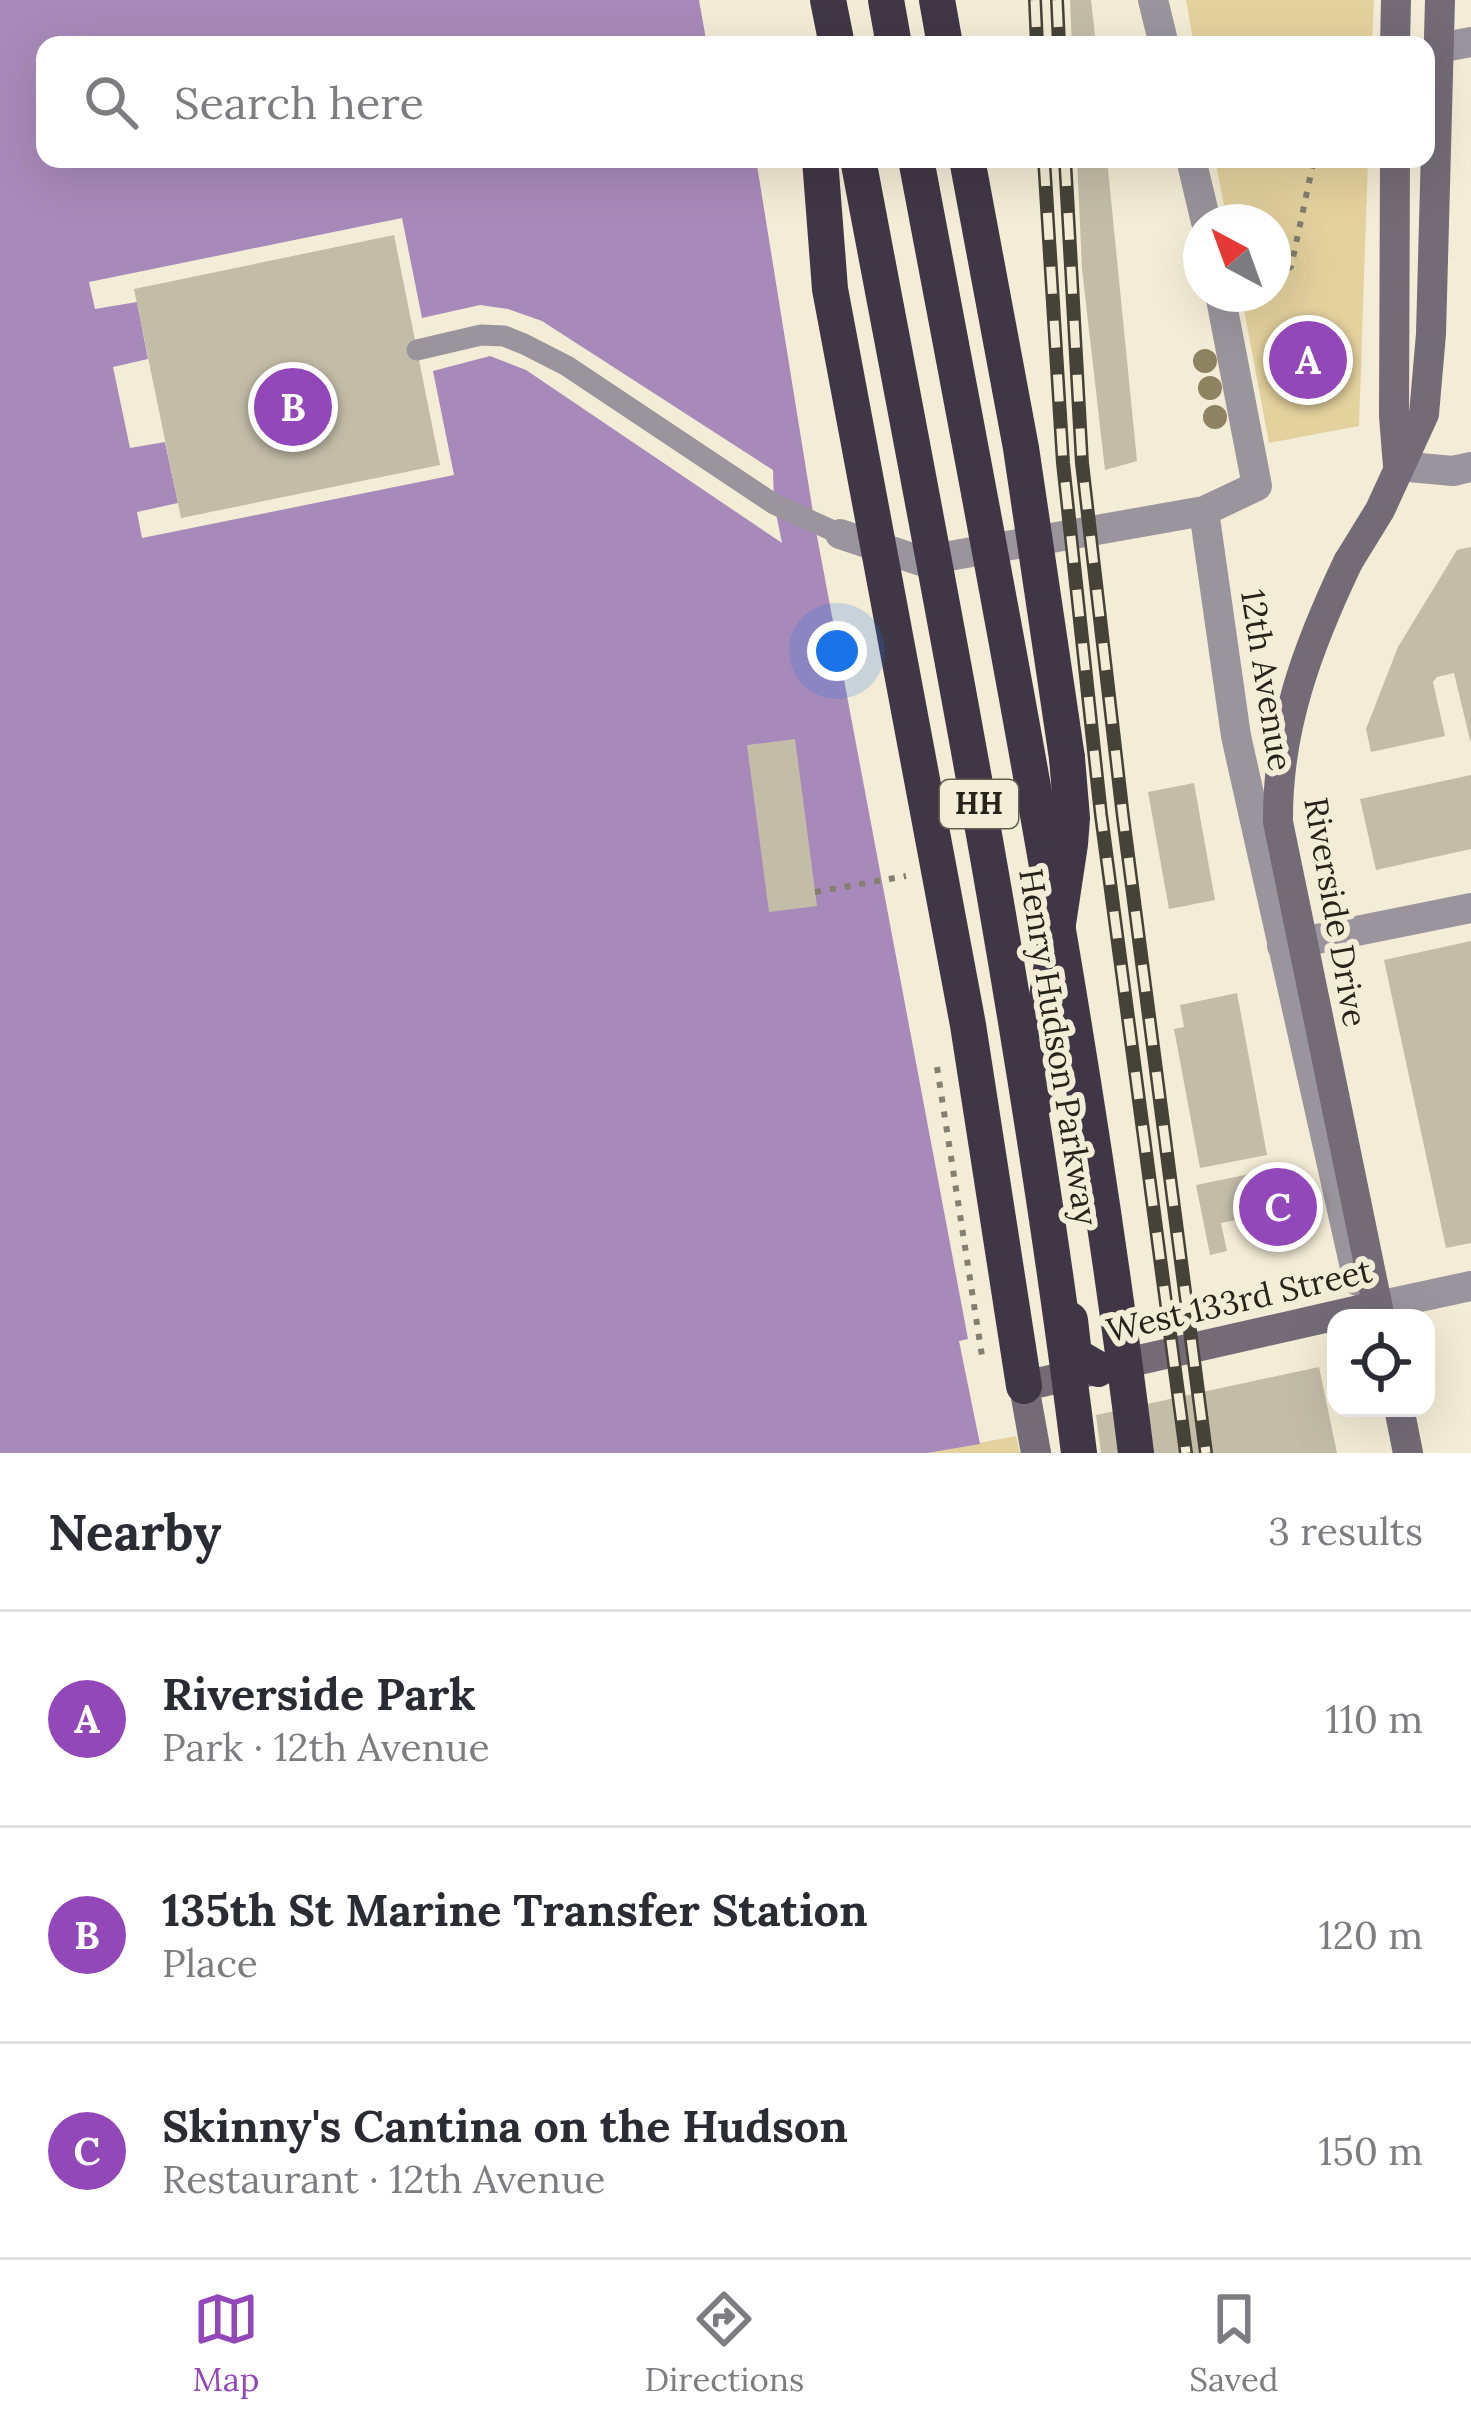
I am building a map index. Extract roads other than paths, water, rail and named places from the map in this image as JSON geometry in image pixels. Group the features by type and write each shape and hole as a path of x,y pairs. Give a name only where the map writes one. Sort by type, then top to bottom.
{"highway":[{"path":"815,0 817,36"},
{"path":"828,0 835,36"},
{"path":"886,0 892,36"},
{"path":"937,0 943,36"},
{"path":"821,168 830,289 968,1025 1024,1386"},
{"name":"Henry Hudson Parkway","path":"860,168 1018,1023 1079,1453"},
{"name":"Henry Hudson Parkway","path":"918,168 1068,978 1136,1453"},
{"path":"969,168 1021,448 1067,758 1072,818 1035,1076 1075,1355 1098,1369"}],"main road":[{"path":"1395,36 1396,0"},
{"name":"Riverside Drive","path":"1435,36 1440,0"},
{"name":"Riverside Drive","path":"1395,168 1398,466"},
{"name":"Riverside Drive","path":"1369,1309 1291,940 1278,822 1282,747 1310,646 1424,414 1431,334 1432,168"},
{"name":"West 133rd Street","path":"1024,1386 1327,1324"},
{"path":"1024,1386 1036,1453"},
{"path":"1401,1417 1408,1453"}],"street":[{"path":"1153,0 1162,36"},
{"path":"1435,49 1471,42"},
{"path":"1193,168 1202,204"},
{"path":"840,534 921,561 1204,511 1257,486 1223,312"},
{"path":"1398,466 1453,471 1471,467"},
{"name":"12th Avenue","path":"1204,511 1236,736 1291,940"},
{"path":"1291,940 1471,898"},
{"path":"1291,940 1471,908"},
{"name":"West 133rd Street","path":"1391,1309 1471,1286"},
{"path":"1386,1417 1394,1453"}],"lane":[{"path":"417,350 481,334 524,344 567,366 774,504 840,534"}],"railway":[{"path":"1035,0 1037,36"},
{"path":"1057,0 1059,36"},
{"path":"1045,168 1063,463 1101,815 1186,1453"},
{"path":"1066,168 1082,463 1206,1453"}],"place":[{"name":"Riverside Park","path":"1308,360"},
{"name":"135th St Marine Transfer Station","path":"293,407"},
{"name":"Skinny's Cantina on the Hudson","path":"1278,1207"}]}
